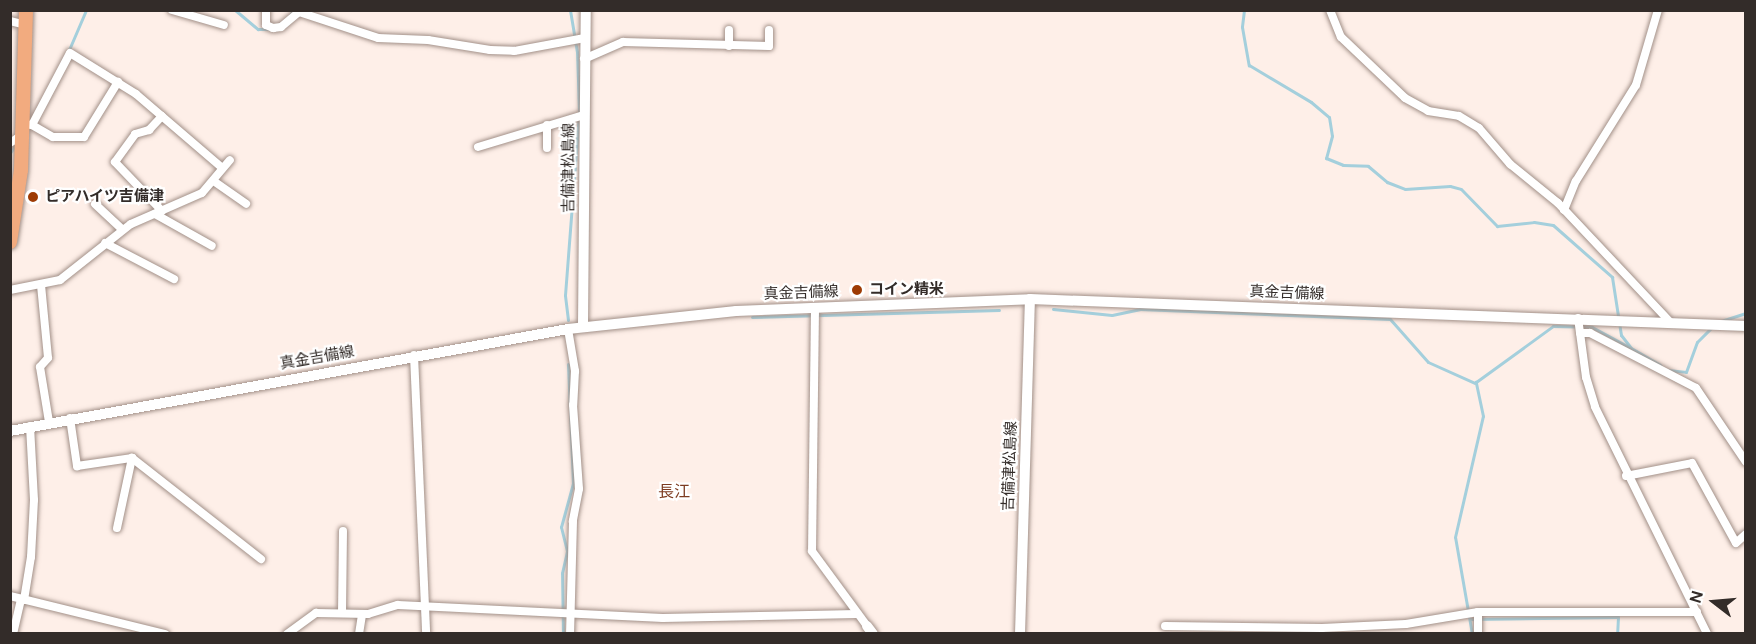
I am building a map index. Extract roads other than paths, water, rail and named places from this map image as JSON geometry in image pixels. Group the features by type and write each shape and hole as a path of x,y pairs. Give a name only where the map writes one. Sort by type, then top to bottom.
{"highway":[{"path":"10,242 22,132 26,18"}],"main road":[{"name":"吉備津松島線","path":"583,326 586,10"},
{"name":"吉備津松島線","path":"1020,633 1030,299"},
{"name":"真金吉備線","path":"10,431 414,355 583,326 667,316 1030,299 1579,326 1616,319 1746,326"}],"street":[{"path":"172,10 224,25"},
{"path":"266,10 266,25 273,28 281,27 299,12 378,38 428,40 490,50 514,51 585,38"},
{"path":"1330,10 1341,37 1405,98 1428,111 1474,123 1510,164 1564,210 1670,322"},
{"path":"1564,210 1576,181 1632,92 1658,10"},
{"path":"10,21 26,18"},
{"path":"729,30 729,46"},
{"path":"584,59 623,42 704,41 729,46 770,46 769,30"},
{"path":"118,82 84,137 53,137 22,132 70,53 118,82 162,116 219,166"},
{"path":"478,147 584,115"},
{"path":"162,116 149,130 135,134 115,162 158,212 212,246"},
{"path":"547,125 548,148"},
{"path":"10,290 60,280 122,229 158,212 181,205 215,182 230,160"},
{"path":"215,182 246,204"},
{"path":"95,204 122,229"},
{"path":"105,243 174,279"},
{"path":"41,285 48,358 40,367 49,422"},
{"path":"815,308 812,551 870,630"},
{"path":"1579,326 1696,388 1746,462"},
{"path":"1579,326 1588,389 1626,476 1707,633"},
{"path":"568,329 575,371 573,405 579,489 573,520 570,633"},
{"path":"414,355 421,577 427,609 426,633"},
{"path":"70,418 77,466 132,458 261,559"},
{"path":"13,633 31,557 34,500 30,426"},
{"path":"117,528 132,458"},
{"path":"1626,476 1692,462 1736,543 1746,534"},
{"path":"342,531 342,613"},
{"path":"10,596 165,633"},
{"path":"287,633 316,613 362,614 398,605 427,609 570,615 755,618 857,614"},
{"path":"1165,626 1363,626 1475,615 1697,612"},
{"path":"359,633 362,614"},
{"path":"1475,615 1478,633"}],"waterway":[{"path":"68,52 86,10"},
{"path":"235,10 258,29 269,29"},
{"path":"289,17 293,10"},
{"path":"568,320 565,295 579,111 577,52 570,10"},
{"path":"1244,10 1242,27 1249,65 1311,102 1329,117 1332,136 1326,158 1343,165 1368,166 1387,182 1405,189 1450,186 1461,189 1497,226 1534,222 1553,225 1612,277 1621,335 1631,348 1660,365"},
{"path":"10,153 16,144"},
{"path":"1053,309 1112,315 1140,309 1390,319 1428,362 1475,383"},
{"path":"752,317 999,310"},
{"path":"1721,321 1746,313"},
{"path":"1472,634 1455,537 1483,416 1476,382 1553,326 1592,327 1629,347"},
{"path":"1668,370 1686,372 1697,342 1711,328"},
{"path":"563,634 562,573 567,551 561,527 573,483 568,364"},
{"path":"1471,619 1618,617 1617,634"}],"place":[{"name":"ピアハイツ吉備津","path":"33,197"},
{"name":"コイン精米","path":"857,290"}],"district":[{"name":"長江","path":"674,492"}]}
